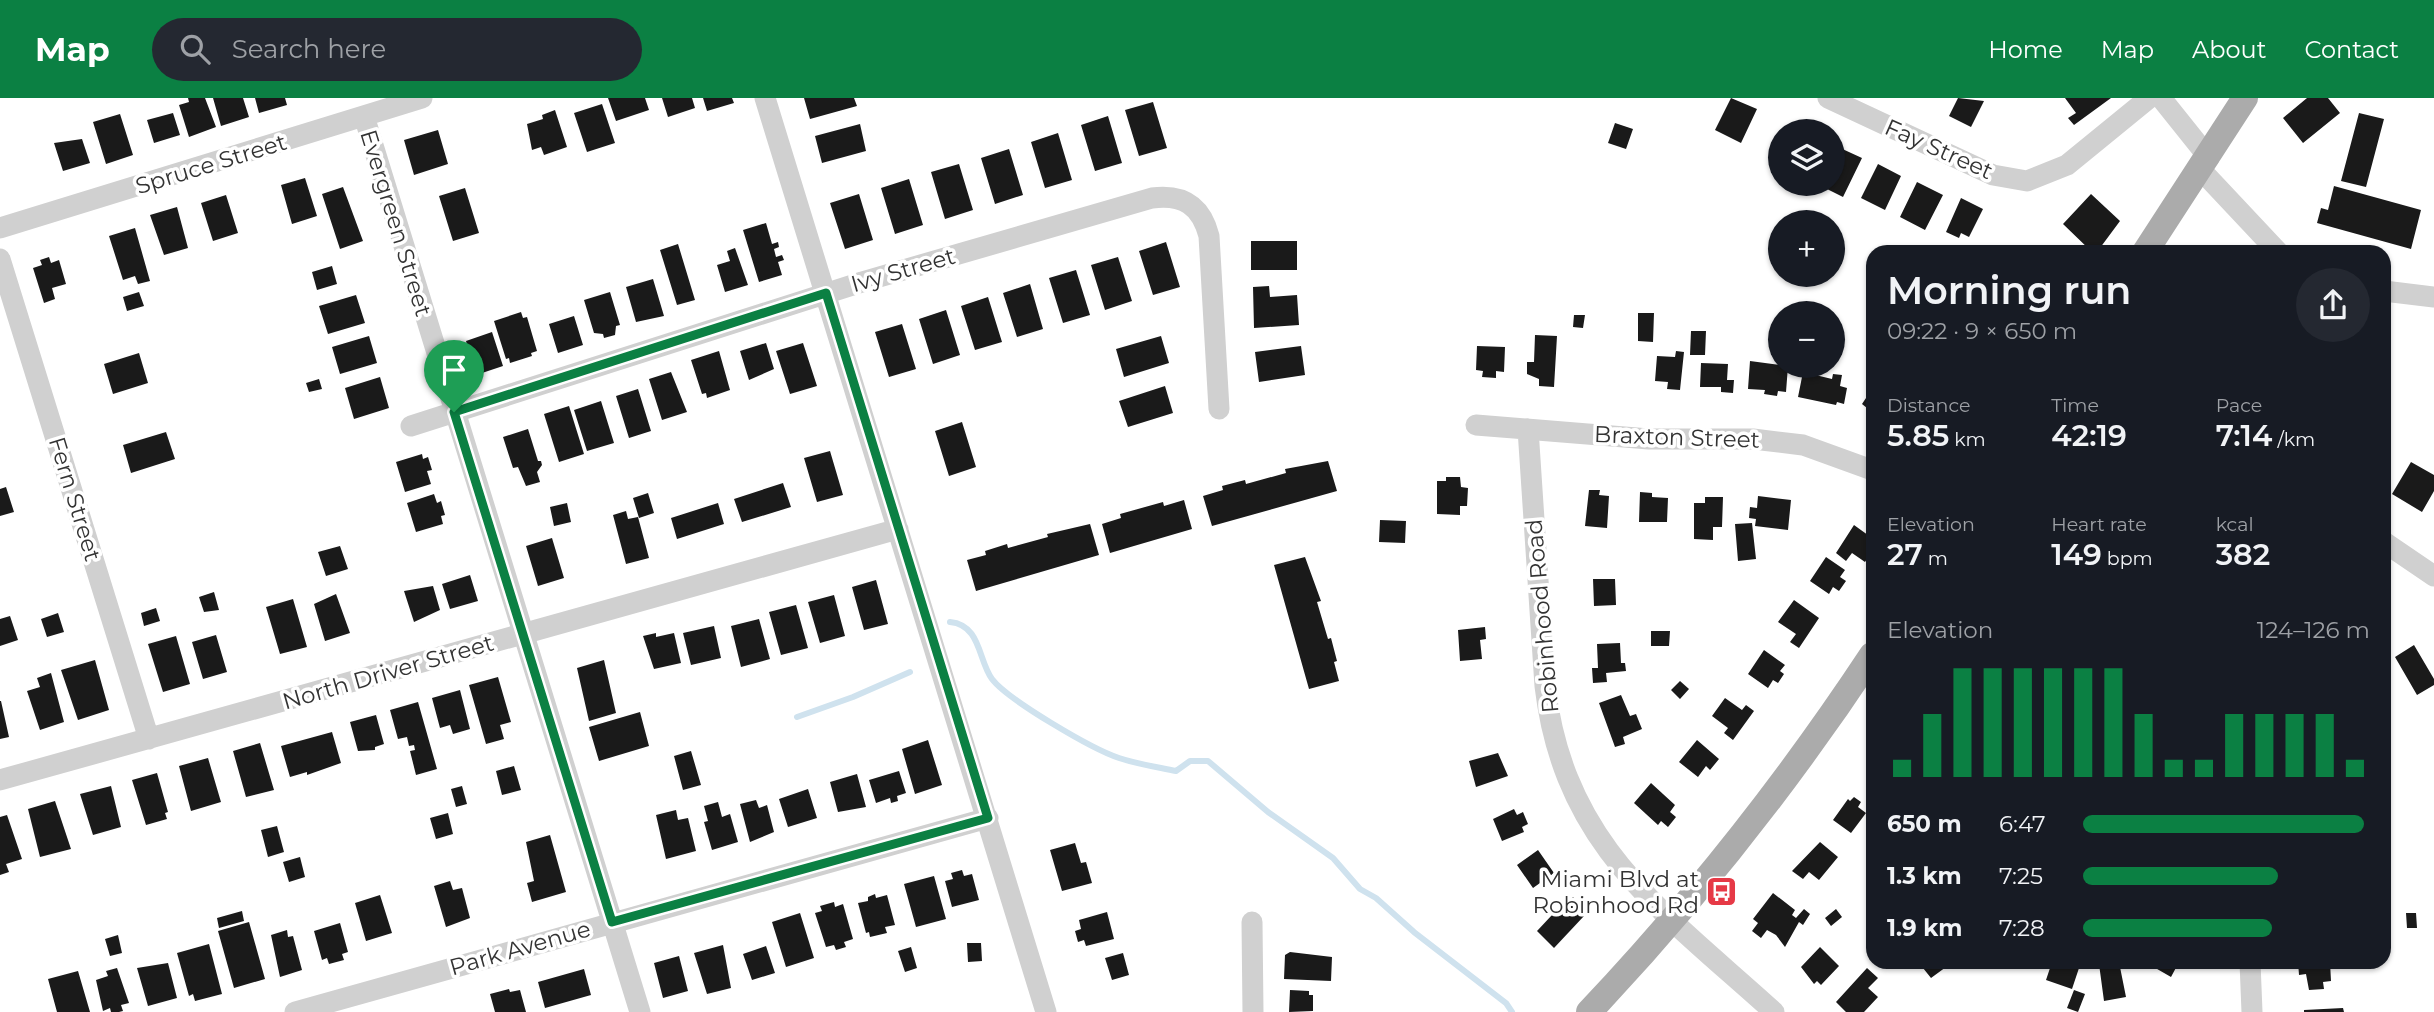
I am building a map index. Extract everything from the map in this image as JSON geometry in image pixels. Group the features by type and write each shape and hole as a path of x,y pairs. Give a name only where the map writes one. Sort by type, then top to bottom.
{"main road":[{"path":"2150,245 2205,164 2245,98"},
{"path":"1589,1012 1672,920 1786,781 1866,665"}],"street":[{"name":"Spruce Street","path":"0,228 422,98"},
{"path":"765,98 1046,1012"},
{"name":"Fay Street","path":"1828,98 1993,175 2012,179 2039,178 2067,165 2149,98"},
{"path":"2161,98 2205,164 2272,245"},
{"name":"Evergreen Street","path":"364,116 640,1012"},
{"name":"Ivy Street","path":"411,426 826,293 1152,198 1177,197 1196,208 1205,221 1209,236 1219,409"},
{"name":"Fern Street","path":"0,260 149,739"},
{"path":"2391,292 2434,296"},
{"name":"Braxton Street","path":"1476,425 1649,439 1753,439 1803,445 1866,468"},
{"name":"Robinhood Road","path":"1528,429 1545,685 1559,754 1577,804 1601,844 1622,870 1672,920 1774,1012"},
{"name":"North Driver Street","path":"0,780 898,529"},
{"path":"2391,547 2434,576"},
{"name":"Park Avenue","path":"295,1012 988,818"},
{"path":"1252,922 1253,1012"},
{"path":"2250,969 2252,1012"}],"building":[{"path":"188,98 205,98 216,127 189,137 179,105 189,102"},
{"path":"213,98 243,98 249,117 221,126"},
{"path":"255,98 285,98 287,105 259,113"},
{"path":"608,98 645,98 649,110 616,121"},
{"path":"662,98 692,98 695,108 668,117"},
{"path":"703,98 732,98 734,103 707,111"},
{"path":"804,98 854,98 857,106 810,119"},
{"path":"1731,98 1757,109 1741,143 1715,130"},
{"path":"1958,98 1984,101 1971,127 1949,116"},
{"path":"2065,98 2111,98 2074,125 2068,118 2076,113"},
{"path":"2307,98 2328,98 2340,113 2303,143 2283,118"},
{"path":"1153,102 1167,148 1139,156 1125,110"},
{"path":"602,104 615,143 587,152 574,113"},
{"path":"555,110 567,147 544,155 541,147 532,150 527,124 543,119 542,115"},
{"path":"173,113 180,135 154,143 147,120"},
{"path":"2359,113 2384,119 2366,187 2341,181"},
{"path":"120,114 133,155 106,164 93,122"},
{"path":"1108,116 1122,163 1095,171 1081,125"},
{"path":"1615,123 1633,129 1626,149 1608,143"},
{"path":"860,124 866,151 822,163 815,136"},
{"path":"438,130 448,164 414,175 404,140"},
{"path":"1058,133 1072,180 1045,188 1031,142"},
{"path":"82,139 90,163 63,171 54,143"},
{"path":"1009,149 1023,195 995,204 981,158"},
{"path":"1845,150 1862,158 1845,193"},
{"path":"959,164 973,210 945,219 931,172"},
{"path":"1878,164 1901,176 1885,210 1861,198"},
{"path":"305,178 317,216 292,224 281,185"},
{"path":"909,179 923,225 895,234 881,188"},
{"path":"1917,182 1943,195 1925,230 1900,217"},
{"path":"2334,186 2421,210 2411,249 2317,223 2321,208 2328,210"},
{"path":"343,187 363,241 340,249 322,194"},
{"path":"465,188 479,233 453,241 439,196"},
{"path":"859,194 873,240 845,249 830,203"},
{"path":"2091,194 2120,221 2102,245 2085,245 2063,224"},
{"path":"226,195 238,233 213,241 201,203"},
{"path":"1961,198 1983,209 1969,237 1961,233 1959,238 1946,232"},
{"path":"177,207 188,248 164,255 150,215"},
{"path":"766,223 772,244 778,242 779,247 774,249 776,257 782,255 784,260 778,262 782,275 759,282 743,230"},
{"path":"135,228 150,281 138,284 135,276 123,280 109,236"},
{"path":"1251,241 1297,241 1297,270 1251,270"},
{"path":"1166,242 1180,287 1153,295 1139,251"},
{"path":"678,244 695,300 677,305 660,250"},
{"path":"735,248 748,285 725,292 717,265 730,261 727,251"},
{"path":"49,257 51,263 59,260 66,284 52,288 55,299 44,303 33,268 42,265 40,260"},
{"path":"1118,257 1132,301 1105,310 1091,265"},
{"path":"332,266 337,284 317,290 312,272"},
{"path":"1076,270 1090,315 1063,323 1049,278"},
{"path":"653,279 664,316 636,322 626,287"},
{"path":"1030,284 1043,329 1017,337 1003,293"},
{"path":"1269,286 1270,297 1297,295 1299,325 1254,328 1253,287"},
{"path":"139,292 144,306 127,311 123,297"},
{"path":"610,292 620,325 616,326 615,335 604,338 603,334 594,333 584,300"},
{"path":"356,295 365,323 328,334 319,306"},
{"path":"988,297 1002,342 975,350 961,306"},
{"path":"946,310 960,355 933,364 919,319"},
{"path":"521,312 523,318 527,317 537,351 531,353 532,356 510,363 509,358 506,359 494,321"},
{"path":"1638,313 1654,313 1653,342 1638,341"},
{"path":"1574,315 1585,315 1583,328 1573,327"},
{"path":"574,316 583,345 558,353 549,324"},
{"path":"902,324 916,369 889,377 875,332"},
{"path":"1691,331 1706,331 1705,355 1690,355"},
{"path":"492,332 503,366 476,375 466,341"},
{"path":"1535,335 1557,336 1554,387 1539,386 1539,379 1527,374 1527,362 1534,362"},
{"path":"369,336 377,363 340,374 332,347"},
{"path":"1161,336 1169,363 1124,377 1116,349"},
{"path":"766,343 774,369 749,380 740,351"},
{"path":"803,343 817,386 790,394 776,351"},
{"path":"1301,346 1305,375 1259,382 1255,352"},
{"path":"1477,346 1505,347 1504,372 1496,371 1496,378 1482,377 1483,371 1476,370"},
{"path":"719,351 730,390 707,398 706,393 702,394 691,360"},
{"path":"1676,351 1684,352 1680,390 1667,389 1668,382 1655,381 1657,356 1675,357"},
{"path":"139,353 148,383 113,394 104,364"},
{"path":"1750,361 1768,363 1768,378 1787,378 1786,392 1778,391 1777,396 1764,394 1765,390 1748,389"},
{"path":"1701,363 1728,364 1727,380 1734,380 1733,393 1721,392 1721,387 1700,387"},
{"path":"671,372 687,412 662,420 649,379"},
{"path":"380,377 389,408 354,419 345,388"},
{"path":"1802,378 1841,378 1840,386 1847,388 1844,404 1837,402 1836,405 1798,397"},
{"path":"319,379 322,389 309,392 306,383"},
{"path":"1165,386 1173,413 1128,427 1119,401"},
{"path":"638,389 651,431 629,438 616,396"},
{"path":"601,401 614,443 587,451 574,410"},
{"path":"569,406 584,454 559,462 544,414"},
{"path":"962,422 976,467 949,476 935,431"},
{"path":"528,429 538,461 541,461 542,465 537,472 540,482 526,486 518,467 513,468 503,437"},
{"path":"166,432 175,459 131,473 123,445"},
{"path":"830,451 843,495 817,502 804,458"},
{"path":"422,454 423,459 428,457 432,470 427,471 431,484 405,492 396,462"},
{"path":"1328,461 1337,491 1212,526 1203,496 1223,490 1222,486 1245,480 1246,484 1286,473 1285,469"},
{"path":"2411,462 2434,475 2434,491 2422,512 2392,494"},
{"path":"1446,477 1460,477 1461,487 1468,488 1467,506 1460,506 1460,515 1437,514 1437,481 1446,481"},
{"path":"783,483 791,507 742,522 734,499"},
{"path":"6,487 14,512 0,516 0,489"},
{"path":"1589,490 1600,490 1599,495 1609,496 1607,528 1585,526"},
{"path":"1640,492 1652,493 1652,497 1668,498 1667,522 1639,522"},
{"path":"648,493 654,513 639,518 633,498"},
{"path":"434,494 437,503 441,501 445,515 441,516 443,524 416,532 407,503"},
{"path":"1758,496 1791,500 1788,530 1755,526 1756,519 1749,518 1750,507 1757,508"},
{"path":"1705,497 1723,497 1722,527 1713,527 1713,540 1694,539 1694,503 1705,503"},
{"path":"1184,500 1192,529 1110,553 1102,524 1121,518 1120,514 1163,502 1164,506"},
{"path":"567,503 571,522 554,526 550,507"},
{"path":"718,503 724,524 677,539 671,518"},
{"path":"626,511 628,519 638,517 649,558 626,564 613,515"},
{"path":"1380,520 1406,521 1405,543 1379,542"},
{"path":"1752,523 1756,559 1738,561 1735,524"},
{"path":"1090,524 1099,555 976,591 967,560 986,555 985,551 1007,544 1008,548 1048,537 1047,534"},
{"path":"1854,525 1866,534 1865,562 1852,553 1846,561 1836,553"},
{"path":"552,538 564,578 538,586 526,546"},
{"path":"340,546 348,569 326,576 318,552"},
{"path":"1305,557 1321,601 1317,602 1328,639 1331,638 1339,681 1309,689 1274,565"},
{"path":"1826,557 1845,570 1840,577 1846,581 1839,591 1833,587 1829,594 1810,581"},
{"path":"470,575 478,601 450,609 442,584"},
{"path":"1593,579 1615,579 1616,605 1594,606"},
{"path":"876,580 888,624 864,630 852,587"},
{"path":"433,586 440,610 414,622 404,591"},
{"path":"214,592 219,610 204,612 199,597"},
{"path":"336,594 350,633 325,641 314,604"},
{"path":"834,595 845,636 820,643 808,602"},
{"path":"293,599 307,647 280,654 266,607"},
{"path":"1794,600 1819,618 1799,648 1790,642 1796,634 1778,622"},
{"path":"796,605 808,648 781,655 769,612"},
{"path":"156,608 160,621 144,626 141,613"},
{"path":"58,613 64,632 47,637 41,619"},
{"path":"10,616 18,640 0,646 0,619"},
{"path":"759,619 770,659 741,667 731,626"},
{"path":"714,626 721,658 691,665 683,633"},
{"path":"1485,627 1486,639 1480,640 1482,659 1460,661 1458,630"},
{"path":"1651,631 1670,631 1669,646 1651,646"},
{"path":"656,633 656,637 674,633 681,663 654,669 643,636"},
{"path":"216,635 227,672 203,679 192,642"},
{"path":"176,636 190,684 163,692 148,644"},
{"path":"1620,643 1621,663 1625,663 1626,671 1606,673 1607,682 1593,683 1592,668 1598,668 1597,644"},
{"path":"2414,645 2434,679 2434,685 2417,695 2395,657"},
{"path":"1764,650 1785,665 1780,671 1784,674 1778,683 1773,680 1768,688 1748,674"},
{"path":"95,660 109,710 78,720 61,670"},
{"path":"604,660 616,713 589,721 577,668"},
{"path":"51,673 64,722 40,730 27,691 40,687 37,678"},
{"path":"498,677 511,722 500,725 504,739 486,744 469,685"},
{"path":"1680,681 1689,689 1680,699 1671,690"},
{"path":"460,690 470,729 453,734 450,725 440,728 432,698"},
{"path":"1621,695 1630,716 1636,714 1642,729 1623,737 1625,744 1615,747 1599,703"},
{"path":"1725,698 1742,710 1746,705 1754,711 1733,740 1724,733 1728,728 1712,716"},
{"path":"0,701 9,737 0,739"},
{"path":"418,702 437,769 416,775 410,751 415,750 414,745 409,746 407,737 398,739 390,710"},
{"path":"640,712 649,746 599,761 589,727"},
{"path":"376,715 384,744 375,747 375,750 358,751 350,722"},
{"path":"332,732 341,763 307,775 307,772 290,777 281,746"},
{"path":"928,740 942,785 915,794 902,749"},
{"path":"1697,740 1719,759 1710,770 1706,766 1698,777 1679,762"},
{"path":"260,743 274,790 246,797 233,751"},
{"path":"691,751 701,785 683,790 674,756"},
{"path":"1498,753 1508,776 1476,787 1469,761"},
{"path":"208,758 221,802 191,811 179,766"},
{"path":"514,766 521,790 502,795 496,771"},
{"path":"899,771 906,793 897,796 898,801 891,803 890,798 876,803 869,780"},
{"path":"157,773 168,812 165,813 167,819 146,825 132,780"},
{"path":"857,774 866,807 838,812 830,782"},
{"path":"1651,783 1675,805 1670,812 1676,817 1668,827 1661,821 1658,825 1634,803"},
{"path":"111,786 121,827 93,835 80,794"},
{"path":"462,786 467,804 456,807 451,789"},
{"path":"808,789 817,818 788,827 779,799"},
{"path":"1854,797 1861,802 1858,807 1866,813 1851,833 1833,820 1848,799 1850,801"},
{"path":"756,800 759,808 767,805 774,832 750,842 740,804"},
{"path":"55,801 71,849 40,857 28,809"},
{"path":"718,802 722,817 730,814 738,842 712,850 704,822 708,821 704,806"},
{"path":"1514,809 1517,815 1523,812 1528,824 1522,827 1524,832 1502,841 1493,819"},
{"path":"676,810 678,820 688,818 696,851 666,859 656,815"},
{"path":"448,813 453,834 436,839 430,818"},
{"path":"7,815 22,859 6,864 9,872 0,875 0,817"},
{"path":"277,826 284,852 268,857 261,830"},
{"path":"550,835 566,892 532,902 527,883 534,881 526,842"},
{"path":"1820,842 1838,857 1819,880 1809,872 1803,879 1792,871"},
{"path":"1075,843 1081,863 1086,862 1092,883 1062,891 1050,850"},
{"path":"1538,850 1554,873 1533,888 1517,865"},
{"path":"300,857 305,877 289,882 283,862"},
{"path":"962,870 964,876 972,874 979,900 952,907 945,881 953,879 951,873"},
{"path":"934,876 946,919 916,927 904,884"},
{"path":"450,881 453,890 462,888 470,918 446,927 434,886"},
{"path":"1773,893 1795,910 1792,915 1796,918 1804,909 1810,914 1803,925 1799,922 1785,947 1776,935 1767,930 1761,938 1752,931 1758,923 1753,919"},
{"path":"875,894 876,898 887,895 895,925 885,927 887,933 870,937 869,932 866,933 858,903 868,901 868,897"},
{"path":"380,895 392,933 366,941 355,903"},
{"path":"1573,897 1582,906 1578,910 1584,916 1554,948 1537,931 1567,899 1569,901"},
{"path":"834,902 835,907 843,904 853,939 844,942 846,947 836,950 834,945 826,947 815,913 822,911 820,906"},
{"path":"1836,909 1842,917 1831,926 1825,918"},
{"path":"242,911 244,921 219,928 217,918"},
{"path":"1107,912 1114,939 1086,946 1084,940 1078,942 1075,931 1081,929 1079,920"},
{"path":"800,913 814,958 786,967 772,922"},
{"path":"2406,913 2416,913 2417,928 2407,928"},
{"path":"249,922 265,979 234,988 218,931"},
{"path":"340,923 348,952 342,954 344,960 329,964 327,958 322,960 314,931"},
{"path":"287,930 288,937 293,936 302,970 280,977 271,935"},
{"path":"118,935 122,953 110,956 105,939"},
{"path":"967,943 981,943 982,961 968,962"},
{"path":"209,944 222,994 195,1001 193,994 189,996 177,953"},
{"path":"723,945 731,988 707,994 694,953"},
{"path":"766,946 775,973 752,980 743,954"},
{"path":"911,947 917,968 905,972 898,951"},
{"path":"1820,947 1839,966 1821,985 1817,981 1814,984 1801,967"},
{"path":"1290,952 1332,957 1331,981 1284,979 1285,955"},
{"path":"1123,953 1129,975 1112,980 1105,958"},
{"path":"679,956 688,991 663,998 654,963"},
{"path":"168,963 177,998 148,1006 137,968"},
{"path":"117,968 129,1003 121,1005 123,1011 111,1012 110,1008 103,1011 96,980 108,976 106,971"},
{"path":"584,969 591,995 545,1008 538,982"},
{"path":"1866,969 1878,978 1868,988 1878,997 1864,1012 1846,1012 1836,1002"},
{"path":"1924,969 1943,969 1931,978"},
{"path":"2050,969 2079,969 2072,989 2046,980"},
{"path":"2100,969 2120,969 2126,997 2104,1001"},
{"path":"2157,969 2175,969 2171,977"},
{"path":"2299,969 2330,969 2331,981 2323,982 2324,989 2309,990 2306,974 2299,975"},
{"path":"78,971 90,1012 57,1012 48,979"},
{"path":"509,989 510,992 520,990 526,1012 495,1012 490,994"},
{"path":"1290,990 1309,991 1309,995 1313,995 1313,1011 1289,1012"},
{"path":"2074,990 2085,994 2078,1012 2067,1008"},
{"path":"2343,1008 2344,1012 2304,1012 2304,1010"}],"waterway":[{"path":"950,622 960,625 973,636 987,671 1001,688 1032,711 1090,745 1126,760 1176,771 1190,761 1208,761 1268,812 1333,858 1360,889 1376,898 1414,932 1506,1003 1512,1012"},
{"path":"797,717 853,697 910,672"}],"place":[{"name":"Miami Blvd at Robinhood Rd","path":"1722,892"}],"route":[{"path":"826,293 988,818 612,922 454,412 826,293"}]}
